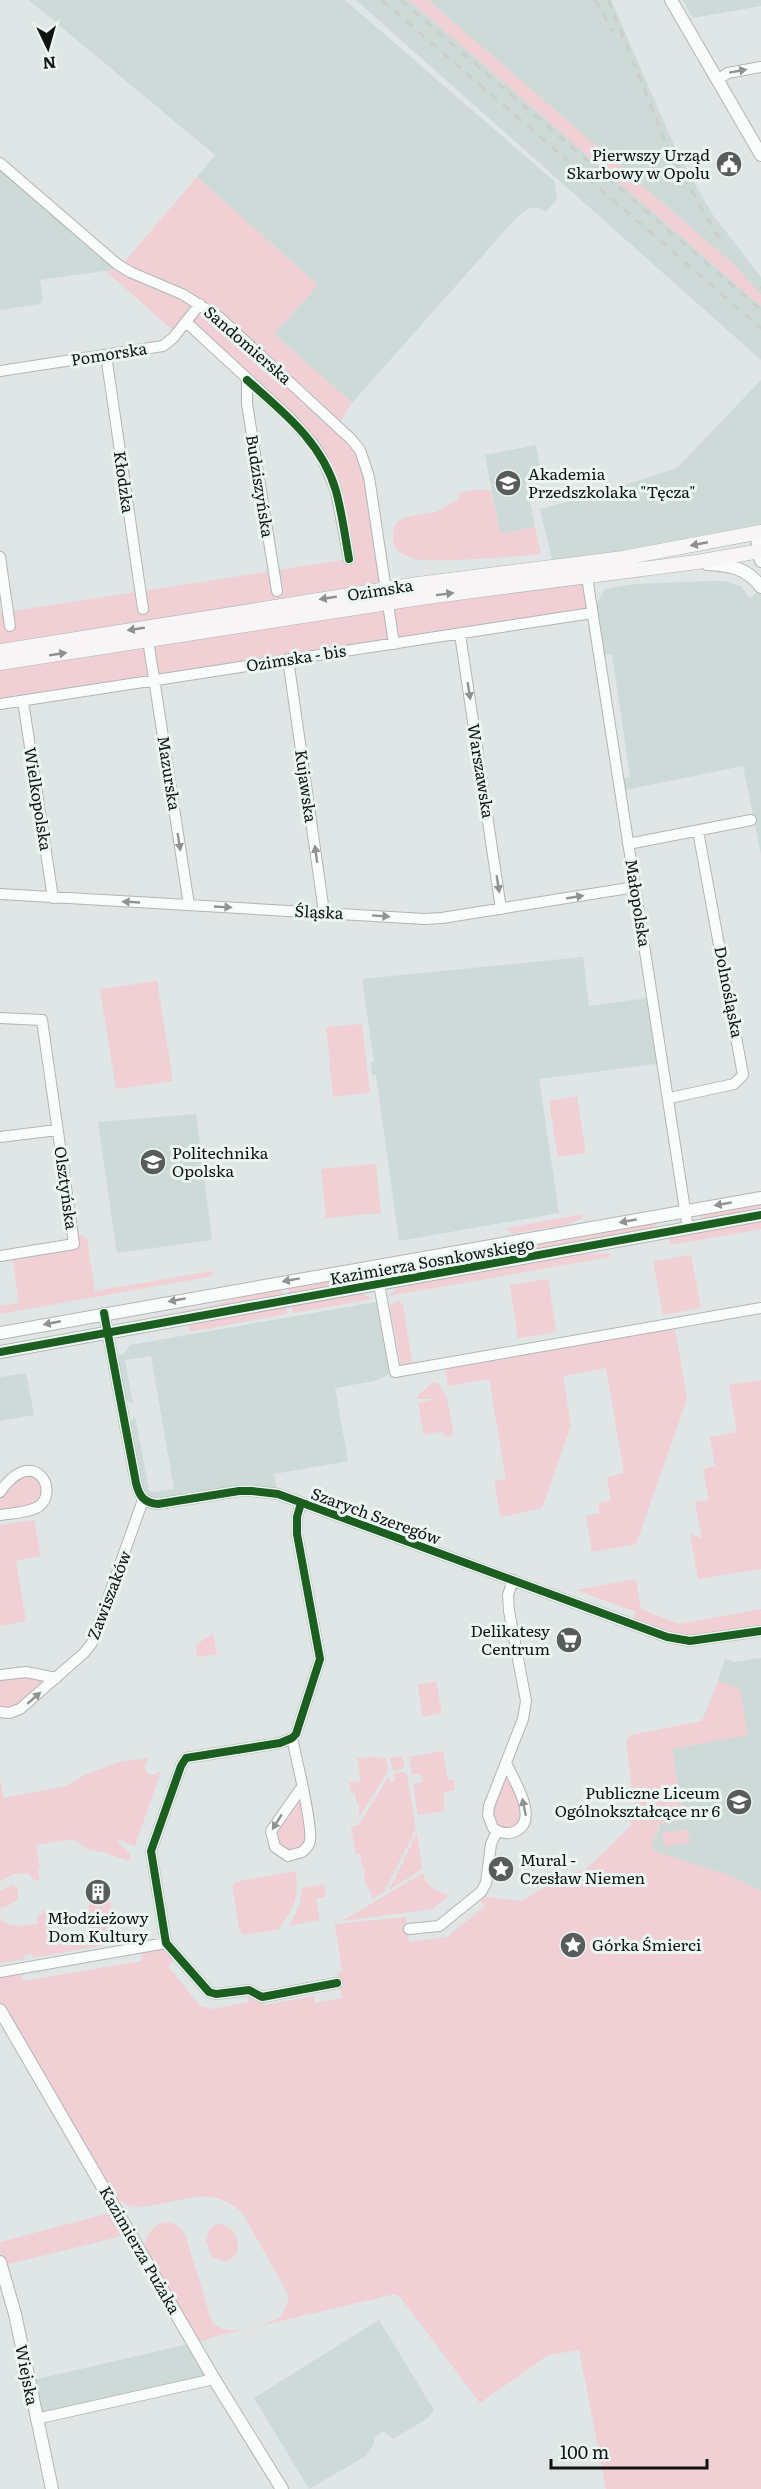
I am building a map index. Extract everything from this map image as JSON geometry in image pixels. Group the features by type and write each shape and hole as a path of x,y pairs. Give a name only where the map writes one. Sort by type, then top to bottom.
{"main road":[{"name":"Ozimska","path":"0,651 387,596 623,558 759,533"},
{"name":"Ozimska","path":"0,663 148,640 387,596 587,577 760,554"}],"street":[{"path":"671,0 761,155"},
{"path":"717,80 728,73 761,67"},
{"name":"Sandomierska","path":"0,163 120,266 200,304 219,317 311,400 360,450 369,477 394,644"},
{"name":"Pomorska","path":"0,371 163,346 170,342 200,304"},
{"path":"186,322 291,419 322,458 336,491 349,559"},
{"name":"Kłodzka","path":"106,355 143,609"},
{"name":"Budziszyńska","path":"247,380 247,404 277,591"},
{"path":"759,533 760,554"},
{"path":"0,557 10,626"},
{"path":"697,562 739,568 752,576 761,587"},
{"name":"Małopolska","path":"587,577 670,1098 688,1229"},
{"name":"Ozimska - bis","path":"0,704 592,613"},
{"name":"Warszawska","path":"460,634 501,909"},
{"name":"Mazurska","path":"148,640 189,905"},
{"name":"Kujawska","path":"288,659 324,912"},
{"name":"Wielkopolska","path":"23,701 53,897"},
{"path":"628,844 751,820"},
{"name":"Dolnośląska","path":"670,1098 734,1084 743,1075 698,831"},
{"name":"Śląska","path":"0,894 425,919 635,887"},
{"name":"Olsztyńska","path":"0,1018 42,1020 74,1244 0,1256"},
{"name":"Olsztyńska","path":"0,1137 57,1130"},
{"name":"Kazimierza Sosnkowskiego","path":"0,1333 761,1198"},
{"name":"Kazimierza Sosnkowskiego","path":"0,1352 761,1215"},
{"path":"380,1284 395,1372 761,1308"},
{"path":"104,1314 136,1483 143,1500"},
{"path":"0,1492 13,1475 24,1471 33,1472 42,1478 47,1489 45,1498 39,1506 0,1515"},
{"name":"Szarych Szeregów","path":"143,1500 158,1504 252,1491 278,1494 680,1641 761,1631"},
{"name":"Zawiszaków","path":"0,1712 9,1713 20,1709 84,1653 92,1642 143,1500"},
{"path":"302,1503 297,1517 297,1534 321,1659 296,1734 280,1743 186,1758 150,1851 166,1944 209,1992 216,1994 249,1990 262,1996 336,1983"},
{"path":"506,1763 525,1805 526,1815 523,1825 515,1831 506,1833 497,1830 491,1824 488,1810 506,1763 523,1719 526,1701 509,1611 508,1595 513,1580"},
{"path":"0,1675 26,1672 56,1678"},
{"path":"292,1738 302,1787 310,1841 302,1852 288,1856 275,1847 271,1831 302,1787"},
{"path":"410,1929 439,1926 481,1892 486,1883 491,1844 497,1830"},
{"path":"0,1972 166,1944"},
{"name":"Kazimierza Pużaka","path":"0,2010 214,2379 282,2489"},
{"name":"Wiejska","path":"0,2262 15,2314 52,2489"},
{"path":"36,2419 214,2379"}],"shaded area":[{"path":"29,0 345,0 554,181 557,199 546,212 539,208 529,208 515,219 352,403 274,334 318,285 197,177 215,155"},
{"path":"356,0 409,0 761,306 761,360"},
{"path":"409,0 428,0 733,264 761,295 761,306"},
{"path":"428,0 611,0 677,152 713,215 761,277 761,295 733,264"},
{"path":"683,0 761,0 761,6 693,18"},
{"path":"0,163 125,268 40,280 43,299 40,304 0,310"},
{"path":"197,177 318,285 274,334 352,403 338,426 360,450 386,589 0,651 0,613 349,559 339,503 313,444 187,323 177,334 106,271 124,269 121,266"},
{"path":"761,380 761,532 554,567 540,509 594,495 677,468"},
{"name":"Akademia Przedszkolaka \"Tęcza\"","path":"536,445 541,472 525,476 535,527 500,534 485,455"},
{"path":"491,490 500,534 535,527 541,553 478,559 425,560 406,556 396,548 393,533 398,522 406,517 438,511 458,501 459,493"},
{"path":"587,577 592,613 0,704 0,663"},
{"path":"725,581 741,586 750,599 761,588 761,855 743,766 620,791 618,779 630,777 612,654 599,655 592,613 605,589 634,584"},
{"path":"583,957 589,1006 654,997 664,1063 539,1079 559,1213 399,1241 376,1075 372,1075 371,1063 374,1062 362,979"},
{"path":"157,981 173,1081 116,1089 100,989"},
{"path":"362,1024 370,1093 333,1097 326,1027"},
{"path":"577,1096 586,1153 558,1157 549,1101"},
{"name":"Politechnika Opolska","path":"196,1114 212,1240 117,1253 98,1122"},
{"path":"376,1164 381,1213 326,1218 321,1169"},
{"path":"761,1203 761,1207 729,1217 712,1219 698,1216"},
{"path":"584,1214 583,1218 565,1225 512,1234 506,1228"},
{"path":"656,1221 657,1228 289,1294 287,1287"},
{"path":"761,1221 761,1229 671,1245 669,1238"},
{"path":"81,1235 87,1239 95,1291 212,1271 213,1276 0,1314 0,1306 19,1303 11,1249 66,1242 68,1237"},
{"path":"610,1253 610,1257 389,1296 398,1286 573,1255"},
{"path":"691,1255 701,1308 663,1315 653,1261"},
{"path":"548,1279 556,1329 551,1333 518,1338 510,1285"},
{"path":"282,1288 283,1295 114,1323 199,1308"},
{"path":"361,1293 372,1299 293,1313 292,1306"},
{"path":"382,1301 395,1372 374,1381 335,1388 348,1461 274,1474 278,1494 264,1491 158,1504 143,1500 126,1428 135,1416 149,1490 152,1492 174,1489 151,1356 125,1360 133,1404 120,1396 113,1356 124,1354 130,1345"},
{"path":"399,1301 403,1305 411,1365 401,1366 390,1307 391,1304"},
{"path":"286,1306 287,1314 190,1332 189,1326 203,1321"},
{"path":"674,1323 687,1399 636,1544 592,1552 586,1516 600,1513 598,1503 611,1500 607,1477 624,1473 606,1368 563,1376 571,1425 542,1508 501,1517 494,1481 506,1479 489,1379 448,1386 444,1364"},
{"path":"26,1373 34,1415 0,1421 0,1377"},
{"path":"761,1380 761,1569 698,1579 690,1534 702,1538 695,1502 709,1500 703,1469 715,1466 710,1437 737,1432 729,1385"},
{"path":"434,1382 439,1384 447,1399 453,1431 451,1436 444,1437 443,1431 424,1435 418,1403 435,1399 417,1399 419,1394"},
{"path":"18,1473 42,1478 43,1503 0,1515 0,1492"},
{"path":"34,1520 41,1556 16,1561 26,1621 0,1626 0,1525"},
{"path":"636,1579 641,1609 679,1624 761,1609 761,1631 690,1641 631,1625 636,1612 576,1590"},
{"path":"213,1633 217,1654 197,1657 196,1645"},
{"path":"761,1658 761,1891 725,1874 656,1852 652,1841 659,1829 672,1749 747,1735 740,1689 718,1681 725,1659 734,1662"},
{"path":"0,1675 56,1678 27,1703 0,1712"},
{"path":"436,1681 442,1713 423,1717 417,1685"},
{"path":"718,1681 740,1689 748,1735 672,1749 684,1820 659,1824 653,1845 656,1852 725,1874 761,1891 761,2489 606,2489 579,2350 548,2355 480,2403 411,2311 395,2294 258,2326 280,2317 289,2301 287,2292 243,2214 218,2198 192,2197 137,2207 128,2205 106,2193 0,2010 0,1972 20,1969 23,1981 142,1961 140,1948 166,1943 178,1957 168,1966 200,2006 213,2009 248,2002 246,1990 262,1997 264,2005 314,1996 315,2003 342,1998 337,1973 342,1971 335,1924 406,1917 409,1942 447,1937 485,1906 477,1896 522,1901 558,1878 586,1869 631,1826 629,1816 634,1806 626,1741 631,1735 702,1721"},
{"path":"443,1751 448,1781 454,1780 455,1790 444,1792 444,1811 418,1815 413,1784 422,1782 421,1774 412,1775 409,1757"},
{"path":"401,1756 405,1766 393,1771 390,1758"},
{"path":"149,1758 144,1765 148,1774 153,1775 161,1771 135,1846 116,1839 130,1855 130,1861 89,1850 73,1839 36,1845 40,1881 33,1879 28,1873 13,1874 0,1881 0,1780 4,1798 66,1786 85,1775 119,1762"},
{"path":"386,1758 388,1771 359,1818 359,1805 357,1805 355,1793 351,1793 349,1783 361,1781 357,1759"},
{"path":"506,1763 525,1805 515,1831 491,1824 489,1819"},
{"path":"403,1772 407,1774 416,1829 384,1892 371,1900 372,1894 365,1883 360,1854 356,1855 351,1827 359,1825 389,1776 390,1782 393,1782 395,1779 393,1774"},
{"path":"302,1787 307,1847 281,1853 273,1826"},
{"path":"688,1829 690,1843 665,1847 662,1833"},
{"path":"417,1833 422,1869 389,1890"},
{"path":"295,1871 296,1896 289,1915 279,1929 244,1935 240,1932 232,1887 235,1882"},
{"path":"423,1873 426,1882 432,1888 449,1895 433,1909 342,1921"},
{"path":"324,1884 326,1897 316,1899 320,1920 289,1926 299,1907 302,1888"},
{"path":"12,1885 17,1888 17,1899 12,1904 0,1908 0,1891"},
{"path":"110,1900 116,1943 32,1958 32,1954 25,1955 24,1959 0,1963 0,1918 13,1925 37,1924 37,1917 45,1911 51,1929 57,1928 59,1939 91,1933 85,1912 89,1910 89,1903"},
{"path":"117,2211 130,2234 1,2266 0,2242"},
{"path":"170,2223 178,2226 185,2234 212,2322 227,2330 243,2330 197,2343 146,2262 144,2249 146,2240 156,2226"},
{"path":"216,2224 227,2226 237,2237 237,2254 226,2262 212,2257 206,2241 209,2230"},
{"path":"379,2320 434,2410 428,2418 393,2439 384,2431 374,2437 374,2444 366,2456 309,2489 254,2398"},
{"path":"193,2343 214,2379 36,2419 29,2381"}],"railway":[{"path":"382,0 761,328"},
{"path":"401,0 761,310"},
{"path":"595,0 613,31"},
{"path":"608,0 670,153 720,240"}],"cycle path":[{"path":"247,380 300,429 321,457 336,491 349,559"},
{"path":"0,1352 761,1215"},
{"path":"104,1313 136,1483 141,1495 149,1502 158,1504 239,1491 278,1494 667,1637 690,1641 761,1631"},
{"path":"301,1503 297,1517 297,1534 320,1659 296,1734 280,1743 186,1758 181,1766 151,1851 166,1943 209,1992 216,1994 249,1990 262,1997 337,1983"}],"place":[{"name":"Pierwszy Urząd Skarbowy w Opolu","path":"729,164"},
{"name":"Akademia Przedszkolaka \"Tęcza\"","path":"508,483"},
{"name":"Politechnika Opolska","path":"153,1162"},
{"name":"Delikatesy Centrum","path":"569,1640"},
{"name":"Publiczne Liceum Ogólnokształcące nr 6","path":"739,1802"},
{"name":"Mural - Czesław Niemen","path":"501,1869"},
{"name":"Młodzieżowy Dom Kultury","path":"98,1892"},
{"name":"Górka Śmierci","path":"573,1945"}]}
